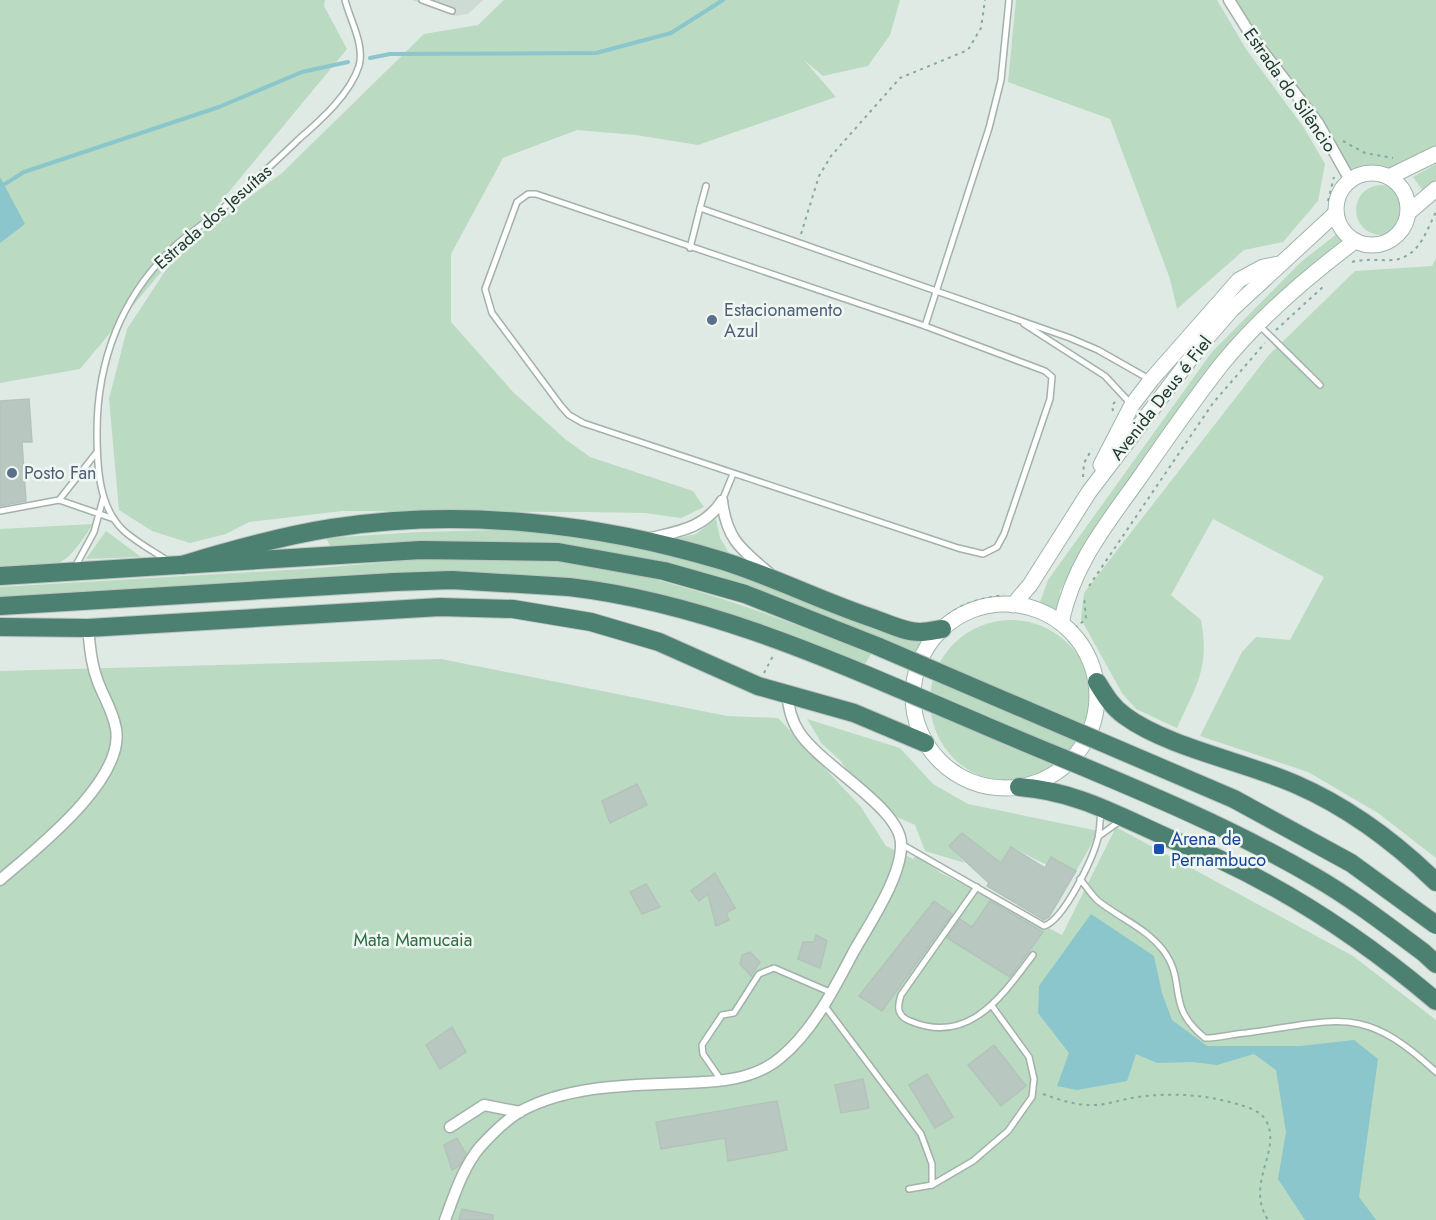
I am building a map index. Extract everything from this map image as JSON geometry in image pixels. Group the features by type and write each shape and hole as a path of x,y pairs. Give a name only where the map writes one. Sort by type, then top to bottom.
{"highway":[{"path":"178,565 259,542 333,528 423,521 494,521 561,525 690,551 777,579 849,610 898,627 920,632 942,623"},
{"path":"0,576 421,550 558,552 664,571 725,588 877,646 1234,799 1351,863 1436,925"},
{"path":"0,606 453,580 569,587 644,598 707,615 780,641 1213,824 1315,877 1373,915 1429,958"},
{"path":"0,627 88,628 440,607 513,609 591,622 659,642 758,686 854,713 925,743"},
{"path":"1097,681 1109,702 1143,728 1295,784 1341,807 1384,836 1436,882"},
{"path":"1019,788 1050,790 1101,807 1219,858 1313,910 1360,941 1436,1001"}],"main road":[{"path":"1389,177 1436,154"},
{"path":"1409,212 1404,191 1389,177 1372,172 1350,180 1341,189 1331,210 1345,234 1355,241 1378,245 1399,234 1409,212 1436,189"},
{"name":"Avenida Deus é Fiel","path":"1011,599 1030,585 1086,489 1200,346 1231,310 1280,264 1331,210"},
{"name":"Avenida Deus é Fiel","path":"1066,627 1071,583 1088,550 1188,409 1223,363 1259,324 1311,276 1355,241"},
{"path":"1086,489 1101,463 1128,399 1151,380 1239,280 1263,267 1280,264"},
{"path":"1011,599 1046,614 1066,627 1085,649 1097,681 1096,723 1070,762 1038,784 1019,788 991,787 965,780 942,764 925,743 914,714 914,683 923,654 942,623 1011,599"}],"street":[{"name":"Estrada do Silêncio","path":"1229,0 1254,40 1318,123 1350,180"},
{"path":"641,540 695,526 709,518 722,501"},
{"path":"722,501 731,537 747,555 777,579"},
{"path":"0,880 42,844 102,782 113,762 117,731 109,702 98,684 90,659 88,628"},
{"path":"445,1220 456,1188 479,1148 520,1112 554,1097 630,1084 722,1081 751,1074 779,1059 832,993 882,899 898,863 901,844 899,833 888,813 830,766 801,735 793,722 787,694"},
{"path":"450,1126 484,1105 520,1112"}],"lane":[{"name":"Estrada dos Jesuítas","path":"178,565 123,530 114,519 104,497 97,452 97,410 108,349 130,300 176,246 316,124 347,88 359,65 359,51 345,0"},
{"path":"422,0 452,11"},
{"path":"925,326 989,128 1001,80 1009,0"},
{"path":"690,248 706,186"},
{"path":"528,194 554,200 925,326 1045,370 1052,377 1050,399 1004,534 991,552 983,554 958,548 627,440 569,416 492,313 486,299 485,289 517,202 528,194"},
{"path":"700,208 1044,328 1098,350 1151,380"},
{"path":"1017,320 1086,362 1128,399"},
{"path":"1259,324 1320,385"},
{"path":"59,500 97,452"},
{"path":"722,501 733,474"},
{"path":"71,573 86,549 100,515 104,497"},
{"path":"0,511 59,500 114,519"},
{"path":"901,844 1044,926 1056,919 1092,856 1099,836 1101,807"},
{"path":"1099,836 1124,818"},
{"path":"1080,879 1097,900 1143,931 1164,951 1174,969 1176,997 1182,1012 1205,1038 1325,1020 1345,1020 1377,1027 1436,1072"},
{"path":"977,887 901,995 897,1007 904,1019 938,1030 969,1021 992,1006 1033,955"},
{"path":"722,1081 703,1054 702,1045 722,1015 734,1013 759,974 774,968 832,993"},
{"path":"824,1005 921,1134 932,1164 932,1185"},
{"path":"909,1189 932,1185 973,1161 1008,1131 1034,1091 1029,1057 992,1006"}],"path":[{"path":"798,243 819,176 831,156 900,78 968,50 981,28 985,0"},
{"path":"1318,123 1356,149 1401,159"},
{"path":"1331,210 1334,174"},
{"path":"1350,263 1364,258 1396,260 1413,252 1436,212"},
{"path":"1066,627 1086,618 1084,593 1213,403 1290,315 1333,278"},
{"path":"1113,415 1112,405 1128,399"},
{"path":"1086,489 1084,463 1093,448"},
{"path":"942,623 957,608 983,598 1011,599"},
{"path":"758,686 778,644"},
{"path":"1034,1091 1085,1105 1147,1096 1186,1095 1224,1100 1258,1112 1270,1132 1259,1188 1261,1204 1268,1220"}],"shaded area":[{"path":"412,0 483,0 468,14 456,16"}],"green space":[{"path":"0,0 325,0 324,6 347,49 185,245 282,173 424,34 478,25 504,0 900,0 890,35 868,66 823,76 804,60 836,97 698,145 636,135 577,130 503,158 451,254 451,322 513,392 565,439 590,457 693,491 704,507 681,518 645,513 342,511 249,522 226,534 190,543 152,531 119,510 109,399 127,329 177,253 80,369 0,383"},
{"path":"1016,0 1217,0 1246,49 1304,128 1325,164 1318,201 1283,242 1244,250 1177,309 1170,279 1110,119 1008,82"},
{"path":"1229,0 1436,0 1436,154 1403,168 1350,180"},
{"path":"1436,164 1436,186 1425,194 1413,177"},
{"path":"1381,185 1399,192 1406,210 1399,228 1381,235 1363,228 1356,210 1363,192"},
{"path":"1342,230 1354,246 1251,333 1082,554 1060,591 1059,611 1040,602 1048,580 1212,352 1302,261"},
{"path":"1436,258 1436,858 1378,813 1308,772 1200,736 1242,652 1256,637 1290,640 1324,577 1213,519 1171,595 1201,620 1204,651 1200,676 1177,728 1136,709 1122,693 1081,619 1084,593 1268,356 1355,271 1432,266"},
{"path":"716,519 720,538 732,558 669,540 696,534"},
{"path":"93,524 73,552 56,564 46,567 0,569 0,529"},
{"path":"500,530 583,536 723,568 925,643 916,657 617,556 333,551 326,538"},
{"path":"106,531 141,557 86,559"},
{"path":"456,556 538,558 624,572 708,594 871,654 864,666 544,577 0,600 0,587 320,568"},
{"path":"1011,620 1042,626 1068,644 1086,670 1092,701 1086,732 1068,758 1042,776 1011,782 980,776 954,758 936,732 930,701 936,670 954,644 980,626"},
{"name":"Mata Mamucaia","path":"441,659 727,716 778,718 861,807 886,846 913,859 916,855 941,873 1062,935 1116,827 1353,956 1436,1020 1436,1220 0,1220 0,671"},
{"path":"807,719 900,748 933,784 968,804 1099,831 1076,871 1052,857 1047,865 1011,847 1001,863 962,833 949,846 965,863 925,851 915,825 888,813 861,791 840,760 822,744"}],"water":[{"path":"0,177 25,224 0,243"},
{"path":"1091,914 1154,956 1162,993 1172,1020 1207,1046 1300,1046 1354,1040 1378,1059 1359,1197 1376,1220 1305,1220 1278,1179 1286,1132 1276,1070 1254,1054 1217,1065 1192,1062 1157,1063 1136,1054 1127,1081 1077,1090 1057,1086 1069,1053 1038,1013 1039,986"}],"building":[{"name":"Posto Fan","path":"29,399 32,442 22,442 26,501 0,506 0,401"},
{"path":"637,784 647,805 610,823 602,801"},
{"path":"962,833 1001,863 1011,847 1045,868 1051,857 1076,871 1049,917 1044,920 987,886 989,883 949,846"},
{"path":"715,873 735,908 726,913 729,920 716,926 708,894 699,901 691,891"},
{"path":"646,884 660,907 642,914 630,892"},
{"path":"934,901 952,914 882,1011 859,996"},
{"path":"990,901 1043,932 1010,977 947,938 960,919 972,927"},
{"path":"816,935 827,941 820,968 798,959 803,942 814,942"},
{"path":"750,952 760,962 751,976 740,964 742,955"},
{"path":"452,1027 466,1052 440,1069 426,1045"},
{"path":"994,1045 1026,1086 1001,1106 968,1065"},
{"path":"927,1074 953,1117 935,1128 909,1085"},
{"path":"863,1079 869,1108 841,1113 835,1085"},
{"path":"777,1101 787,1150 728,1161 725,1138 661,1149 656,1122"},
{"path":"457,1138 466,1154 459,1166 452,1170 444,1145"},
{"path":"462,1209 493,1215 493,1220 459,1220"}],"waterway":[{"path":"370,58 390,54 596,53 671,33 723,0"},
{"path":"0,187 24,172 219,107 302,72 348,62"}],"place":[{"name":"Estacionamento Azul","path":"712,320"},
{"name":"Posto Fan","path":"12,473"},
{"name":"Arena de Pernambuco","path":"1159,849"}]}
